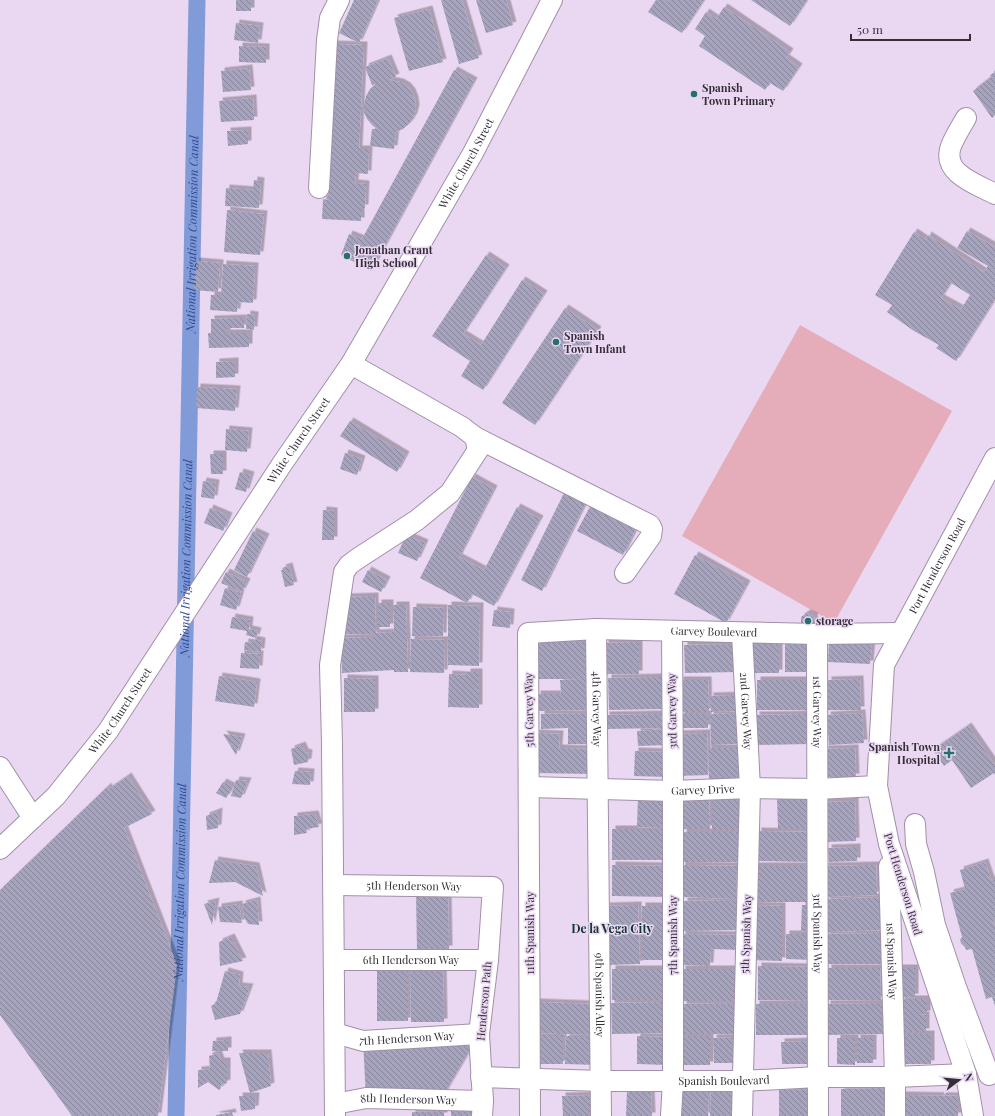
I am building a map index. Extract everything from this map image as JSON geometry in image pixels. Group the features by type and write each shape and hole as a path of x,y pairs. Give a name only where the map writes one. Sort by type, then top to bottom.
{"street":[{"path":"319,188 327,40 330,18 339,0"},
{"name":"White Church Street","path":"0,849 56,796 108,731 282,464 351,364 473,153 552,0"},
{"path":"966,118 951,147 949,160 955,172 995,194"},
{"path":"351,364 462,427 475,437 650,525 652,529 651,536 625,572"},
{"path":"335,1110 334,885 330,665 344,572 349,565 357,559 417,520 450,493 478,450 475,437"},
{"name":"Port Henderson Road","path":"973,1116 966,1074 889,844 877,786 884,665 995,458"},
{"name":"Garvey Boulevard","path":"528,633 596,629 817,634 900,633"},
{"name":"4th Garvey Way","path":"596,629 598,789"},
{"name":"3rd Garvey Way","path":"672,631 673,790"},
{"name":"5th Garvey Way","path":"528,633 530,788"},
{"name":"2nd Garvey Way","path":"742,633 750,788"},
{"name":"1st Garvey Way","path":"817,634 817,789"},
{"path":"0,767 33,818"},
{"name":"Garvey Drive","path":"530,788 673,790 750,788 817,789 877,786"},
{"name":"11th Spanish Way","path":"530,788 530,1116"},
{"name":"5th Spanish Way","path":"742,1116 750,788"},
{"name":"9th Spanish Alley","path":"598,789 602,1081 601,1116"},
{"name":"3rd Spanish Way","path":"817,789 818,1116"},
{"name":"7th Spanish Way","path":"672,1116 673,790"},
{"path":"915,824 916,844 924,872 935,924 956,987 990,1075"},
{"name":"1st Spanish Way","path":"889,844 896,1077 895,1116"},
{"name":"5th Henderson Way","path":"334,885 493,887"},
{"name":"Henderson Path","path":"483,1108 479,1034 488,960 493,887"},
{"name":"6th Henderson Way","path":"334,960 488,960"},
{"name":"7th Henderson Way","path":"335,1033 363,1040 479,1034"},
{"name":"Spanish Boulevard","path":"481,1077 602,1081 742,1081 966,1074"},
{"name":"8th Henderson Way","path":"335,1110 366,1098 483,1108"}],"shaded area":[{"path":"800,325 952,411 834,623 682,536"}],"building":[{"path":"236,0 251,0 251,11 236,11"},
{"path":"354,0 378,0 359,43 339,33"},
{"path":"441,0 462,0 479,58 459,64"},
{"path":"476,0 506,0 513,25 486,33"},
{"path":"656,0 666,0 668,2 669,0 704,0 682,33 648,12"},
{"path":"751,0 807,0 790,26"},
{"name":"Spanish Town Primary","path":"724,7 790,52 786,58 799,67 783,91 770,83 765,90 699,46 705,36 695,29 706,12 716,19"},
{"path":"429,9 443,62 409,71 394,18"},
{"path":"236,23 260,26 258,43 234,40"},
{"path":"331,44 364,45 359,149 369,149 368,174 356,173 355,183 366,184 365,208 361,208 361,221 322,219 323,199 328,200 332,110"},
{"path":"239,46 266,47 266,63 239,62"},
{"path":"388,58 396,77 389,80 400,82 407,86 412,92 416,108 410,123 403,129 396,132 394,149 370,146 372,129 378,129 367,119 364,112 366,96 370,89 376,84 372,85 365,67"},
{"path":"249,68 251,90 223,92 221,71"},
{"path":"454,70 474,81 371,271 341,255 349,234 362,239"},
{"path":"995,72 995,115 992,118 973,91"},
{"path":"253,98 254,120 221,122 219,101"},
{"path":"248,130 248,144 228,146 227,131"},
{"path":"254,180 261,181 259,208 225,206 226,188 253,190"},
{"path":"227,210 264,214 260,255 224,252"},
{"path":"967,231 995,247 995,299 956,361 936,348 939,345 914,331 887,312 892,305 875,295 914,232 926,240 928,235 984,272 988,266 957,248","holes":["951,283 970,295 961,309 941,298"]},
{"path":"486,255 506,268 463,334 481,345 522,280 544,294 483,390 461,376 470,361 432,336"},
{"path":"196,261 220,263 218,292 194,290"},
{"path":"223,264 255,266 253,303 238,302 237,312 210,310 211,295 221,295"},
{"path":"565,308 598,330 535,425 502,403"},
{"path":"247,314 255,315 254,330 246,329"},
{"path":"244,318 244,328 227,328 227,333 249,333 249,347 209,348 208,333 211,333 211,319"},
{"path":"235,361 235,377 216,378 216,362"},
{"path":"197,387 237,389 235,411 196,408"},
{"path":"350,421 406,455 397,472 340,436"},
{"path":"226,429 249,431 247,452 225,450"},
{"path":"345,453 362,459 357,475 340,469"},
{"path":"210,454 223,454 223,474 211,474"},
{"path":"240,472 251,475 246,492 235,489"},
{"path":"472,477 494,489 459,557 484,570 517,507 540,519 494,606 472,594 467,603 420,578"},
{"path":"203,481 216,483 214,499 201,497"},
{"path":"564,493 585,504 542,591 521,580"},
{"path":"593,501 638,525 623,555 577,531"},
{"path":"210,508 229,516 223,531 204,523"},
{"path":"323,510 334,511 334,540 322,540"},
{"path":"253,531 266,537 247,577 234,570"},
{"path":"406,535 425,543 417,561 398,553"},
{"path":"695,555 747,584 726,623 674,594"},
{"path":"289,566 294,585 285,587 281,570 283,570 282,568"},
{"path":"368,570 387,580 381,592 362,582"},
{"path":"226,572 247,582 242,592 221,583"},
{"path":"225,588 241,593 236,610 220,605"},
{"path":"375,596 376,633 394,632 393,605 406,605 408,672 394,672 394,670 342,673 341,638 373,637 373,634 345,634 344,597"},
{"path":"378,603 390,603 390,627 378,627"},
{"path":"448,605 480,606 479,666 448,665"},
{"path":"413,607 444,608 443,636 412,636"},
{"path":"494,610 511,612 510,628 492,626"},
{"name":"storage","path":"807,613 814,616 815,624 801,625 801,617"},
{"path":"232,617 250,620 249,629 258,631 256,638 246,635 247,631 230,628"},
{"path":"749,638 779,638 779,673 750,673"},
{"path":"252,639 262,641 261,652 244,650 245,642 252,643"},
{"path":"411,639 445,640 444,673 410,672"},
{"path":"814,640 814,672 785,672 785,641"},
{"path":"829,641 872,643 870,664 828,662"},
{"path":"531,642 589,642 594,710 538,711 537,694 561,694 560,680 582,679 531,679"},
{"path":"639,642 639,674 605,674 605,643"},
{"path":"737,644 737,672 685,673 684,645"},
{"path":"241,653 260,654 259,669 240,668"},
{"path":"467,672 479,672 479,708 448,707 449,674 467,675"},
{"path":"219,676 257,682 254,707 215,701"},
{"path":"663,677 664,709 609,710 608,678"},
{"path":"344,678 375,679 375,712 344,712"},
{"path":"860,679 861,710 828,710 828,680"},
{"path":"680,680 708,680 709,712 680,712"},
{"path":"757,680 810,680 809,710 757,710"},
{"path":"739,695 739,711 711,712 710,696"},
{"path":"593,713 593,744 568,744 568,728 541,729 541,714"},
{"path":"739,713 741,744 711,745 710,714"},
{"path":"862,713 864,743 829,745 827,715"},
{"path":"661,714 662,728 606,729 606,715"},
{"path":"681,714 708,714 708,728 681,728"},
{"path":"810,714 811,744 757,745 756,715"},
{"name":"Spanish Town Hospital","path":"968,726 995,765 995,775 994,773 971,788 952,760 944,766 933,750"},
{"path":"667,729 668,745 638,746 637,731"},
{"path":"536,733 560,734 559,748 594,749 593,774 535,773"},
{"path":"707,733 708,775 675,776 674,734"},
{"path":"223,734 242,737 236,755"},
{"path":"302,745 305,752 309,753 308,762 294,765 291,749"},
{"path":"708,748 742,748 742,779 709,779"},
{"path":"855,748 856,777 825,777 825,749"},
{"path":"635,751 667,752 667,777 634,776"},
{"path":"295,771 311,772 310,785 292,784"},
{"path":"128,776 152,814 124,828 177,965 158,1116 72,1116 0,1015 0,890 108,786 109,789"},
{"path":"236,780 248,781 241,798 231,796"},
{"path":"223,782 233,787 226,798 216,793"},
{"path":"638,795 669,796 668,828 637,827"},
{"path":"746,798 746,830 712,830 712,799"},
{"path":"777,798 812,798 812,829 778,829"},
{"path":"709,799 710,829 677,829 676,800"},
{"path":"855,801 856,841 824,842 824,802"},
{"path":"219,811 218,828 207,830 206,816"},
{"path":"315,814 319,827 306,829 307,833 294,835 294,816"},
{"path":"612,829 666,829 666,860 612,860"},
{"path":"758,831 808,832 808,862 757,861"},
{"path":"683,832 738,832 738,862 684,862"},
{"path":"857,847 857,861 829,862 828,848"},
{"path":"215,860 256,866 263,896 235,882 209,883"},
{"path":"985,862 991,880 995,879 995,921 993,921 995,926 995,1006 992,997 986,999 972,949 966,950 961,943 960,940 962,937 950,893 965,889 960,870"},
{"path":"612,865 667,866 667,897 612,896"},
{"path":"682,865 737,866 736,899 681,897"},
{"path":"876,865 877,895 826,897 825,866"},
{"path":"755,866 812,866 812,902 755,902"},
{"path":"416,893 448,893 449,949 417,950"},
{"path":"883,897 885,930 828,932 826,899"},
{"path":"257,900 259,925 248,924 244,917 242,904"},
{"path":"738,900 739,930 684,931 684,901"},
{"path":"216,901 212,925 204,904"},
{"path":"239,904 242,923 220,922 218,907"},
{"path":"638,905 640,964 608,965 606,906"},
{"path":"753,905 782,906 782,961 752,960"},
{"path":"802,905 815,905 814,932 801,931"},
{"path":"642,906 667,906 667,960 642,960"},
{"path":"884,933 885,964 826,964 826,934"},
{"path":"682,934 738,935 738,950 711,949 710,966 682,965"},
{"path":"786,934 813,934 813,960 786,959"},
{"path":"231,937 243,961 220,966 219,942"},
{"path":"377,964 408,964 408,1021 377,1021"},
{"path":"443,964 444,1022 411,1022 410,965"},
{"path":"758,966 811,967 810,1001 758,1000"},
{"path":"828,968 880,968 881,1000 828,1000"},
{"path":"895,968 915,968 915,997 896,998"},
{"path":"612,969 667,969 668,1000 612,1000"},
{"path":"682,969 736,969 737,1001 682,1001"},
{"path":"225,971 240,975 239,986 250,987 240,1014 215,1020 211,1006 216,1003"},
{"path":"901,999 927,999 927,1014 918,1014 926,1015 926,1032 902,1032"},
{"path":"536,1002 591,1004 590,1035 535,1033"},
{"path":"668,1002 668,1033 612,1034 611,1003"},
{"path":"737,1003 738,1034 684,1034 683,1004"},
{"path":"882,1003 883,1034 827,1035 827,1004"},
{"path":"756,1004 810,1004 811,1035 756,1035"},
{"path":"479,1034 444,1094 366,1098 363,1041"},
{"path":"900,1034 931,1034 931,1064 900,1064"},
{"path":"531,1035 563,1035 563,1064 530,1064"},
{"path":"566,1036 597,1036 597,1065 565,1064"},
{"path":"637,1036 668,1037 667,1065 637,1064"},
{"path":"678,1036 710,1036 710,1065 678,1065"},
{"path":"740,1037 741,1063 714,1063 713,1038"},
{"path":"837,1038 855,1038 855,1065 837,1064"},
{"path":"857,1038 873,1038 873,1063 857,1063"},
{"path":"228,1040 228,1051 212,1051 213,1041"},
{"path":"807,1041 808,1064 782,1064 781,1042"},
{"path":"218,1053 221,1061 227,1061 227,1083 221,1085 219,1090 208,1082 198,1088 198,1070 210,1069 209,1056"},
{"path":"239,1053 268,1053 271,1086 250,1093"},
{"path":"888,1088 889,1116 841,1116 841,1089"},
{"path":"811,1089 811,1116 779,1116 779,1090"},
{"path":"627,1091 651,1091 652,1116 626,1116"},
{"path":"678,1091 709,1092 708,1116 676,1116"},
{"path":"711,1091 739,1092 739,1116 710,1116"},
{"path":"596,1095 596,1116 563,1116 562,1096"},
{"path":"902,1095 958,1096 958,1116 902,1116"},
{"path":"239,1096 256,1096 255,1109 241,1111"},
{"path":"451,1104 481,1104 481,1116 451,1116"},
{"path":"444,1111 444,1116 412,1116 412,1112"},
{"path":"232,1112 233,1116 216,1116 216,1115"}],"waterway":[{"name":"National Irrigation Commission Canal","path":"176,1116 197,0"}],"place":[{"name":"Spanish Town Primary","path":"694,94"},
{"name":"Jonathan Grant High School","path":"347,256"},
{"name":"Spanish Town Infant","path":"556,342"},
{"name":"storage","path":"808,621"},
{"name":"Spanish Town Hospital","path":"949,753"}],"district":[{"name":"De la Vega City","path":"612,929"}]}
